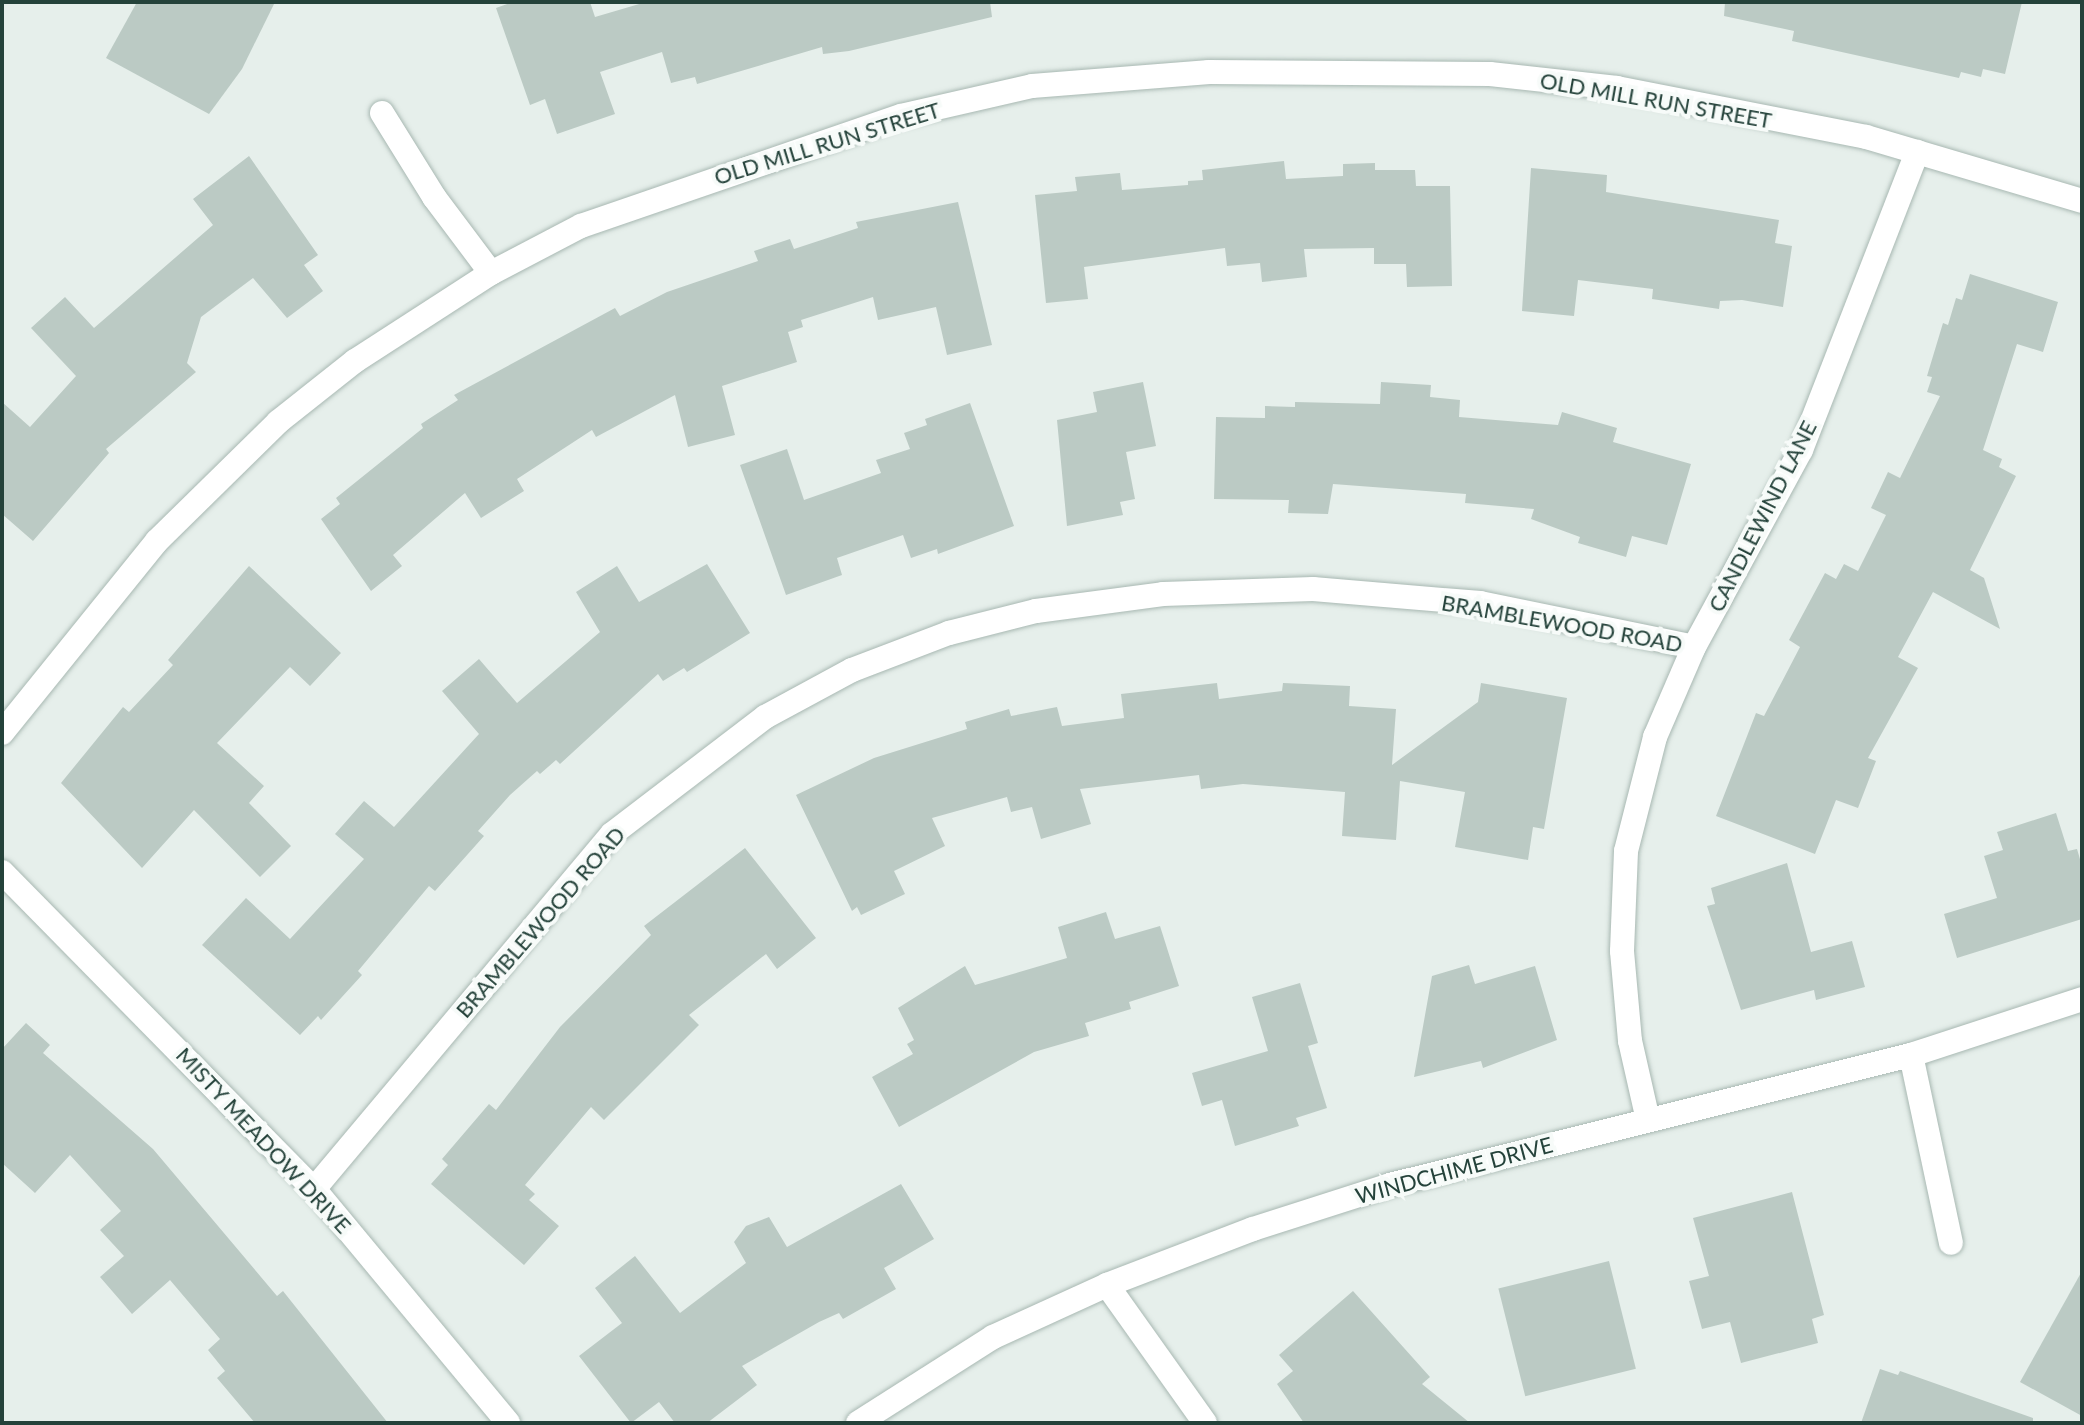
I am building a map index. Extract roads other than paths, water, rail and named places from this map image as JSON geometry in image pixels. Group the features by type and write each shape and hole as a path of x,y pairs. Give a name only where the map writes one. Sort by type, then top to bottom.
{"street":[{"name":"OLD MILL RUN STREET","path":"2,733 157,541 278,422 355,361 491,273 581,226 769,158 901,116 1032,86 1209,72 1490,74 1617,88 1866,137 2082,201"},
{"path":"382,113 434,197 491,273"},
{"name":"CANDLEWIND LANE","path":"1648,1120 1630,1041 1625,981 1626,851 1655,737 1694,647 1801,450 1917,152"},
{"name":"BRAMBLEWOOD ROAD","path":"314,1189 612,834 765,717 852,670 949,633 1036,611 1163,594 1313,589 1480,603 1694,647"},
{"name":"MISTY MEADOW DRIVE","path":"2,872 314,1189 508,1423"},
{"name":"WINDCHIME DRIVE","path":"858,1423 993,1337 1107,1285 1253,1229 1390,1185 1911,1055 2082,999"},
{"path":"1911,1055 1951,1243"},
{"path":"1107,1285 1205,1423"}]}
